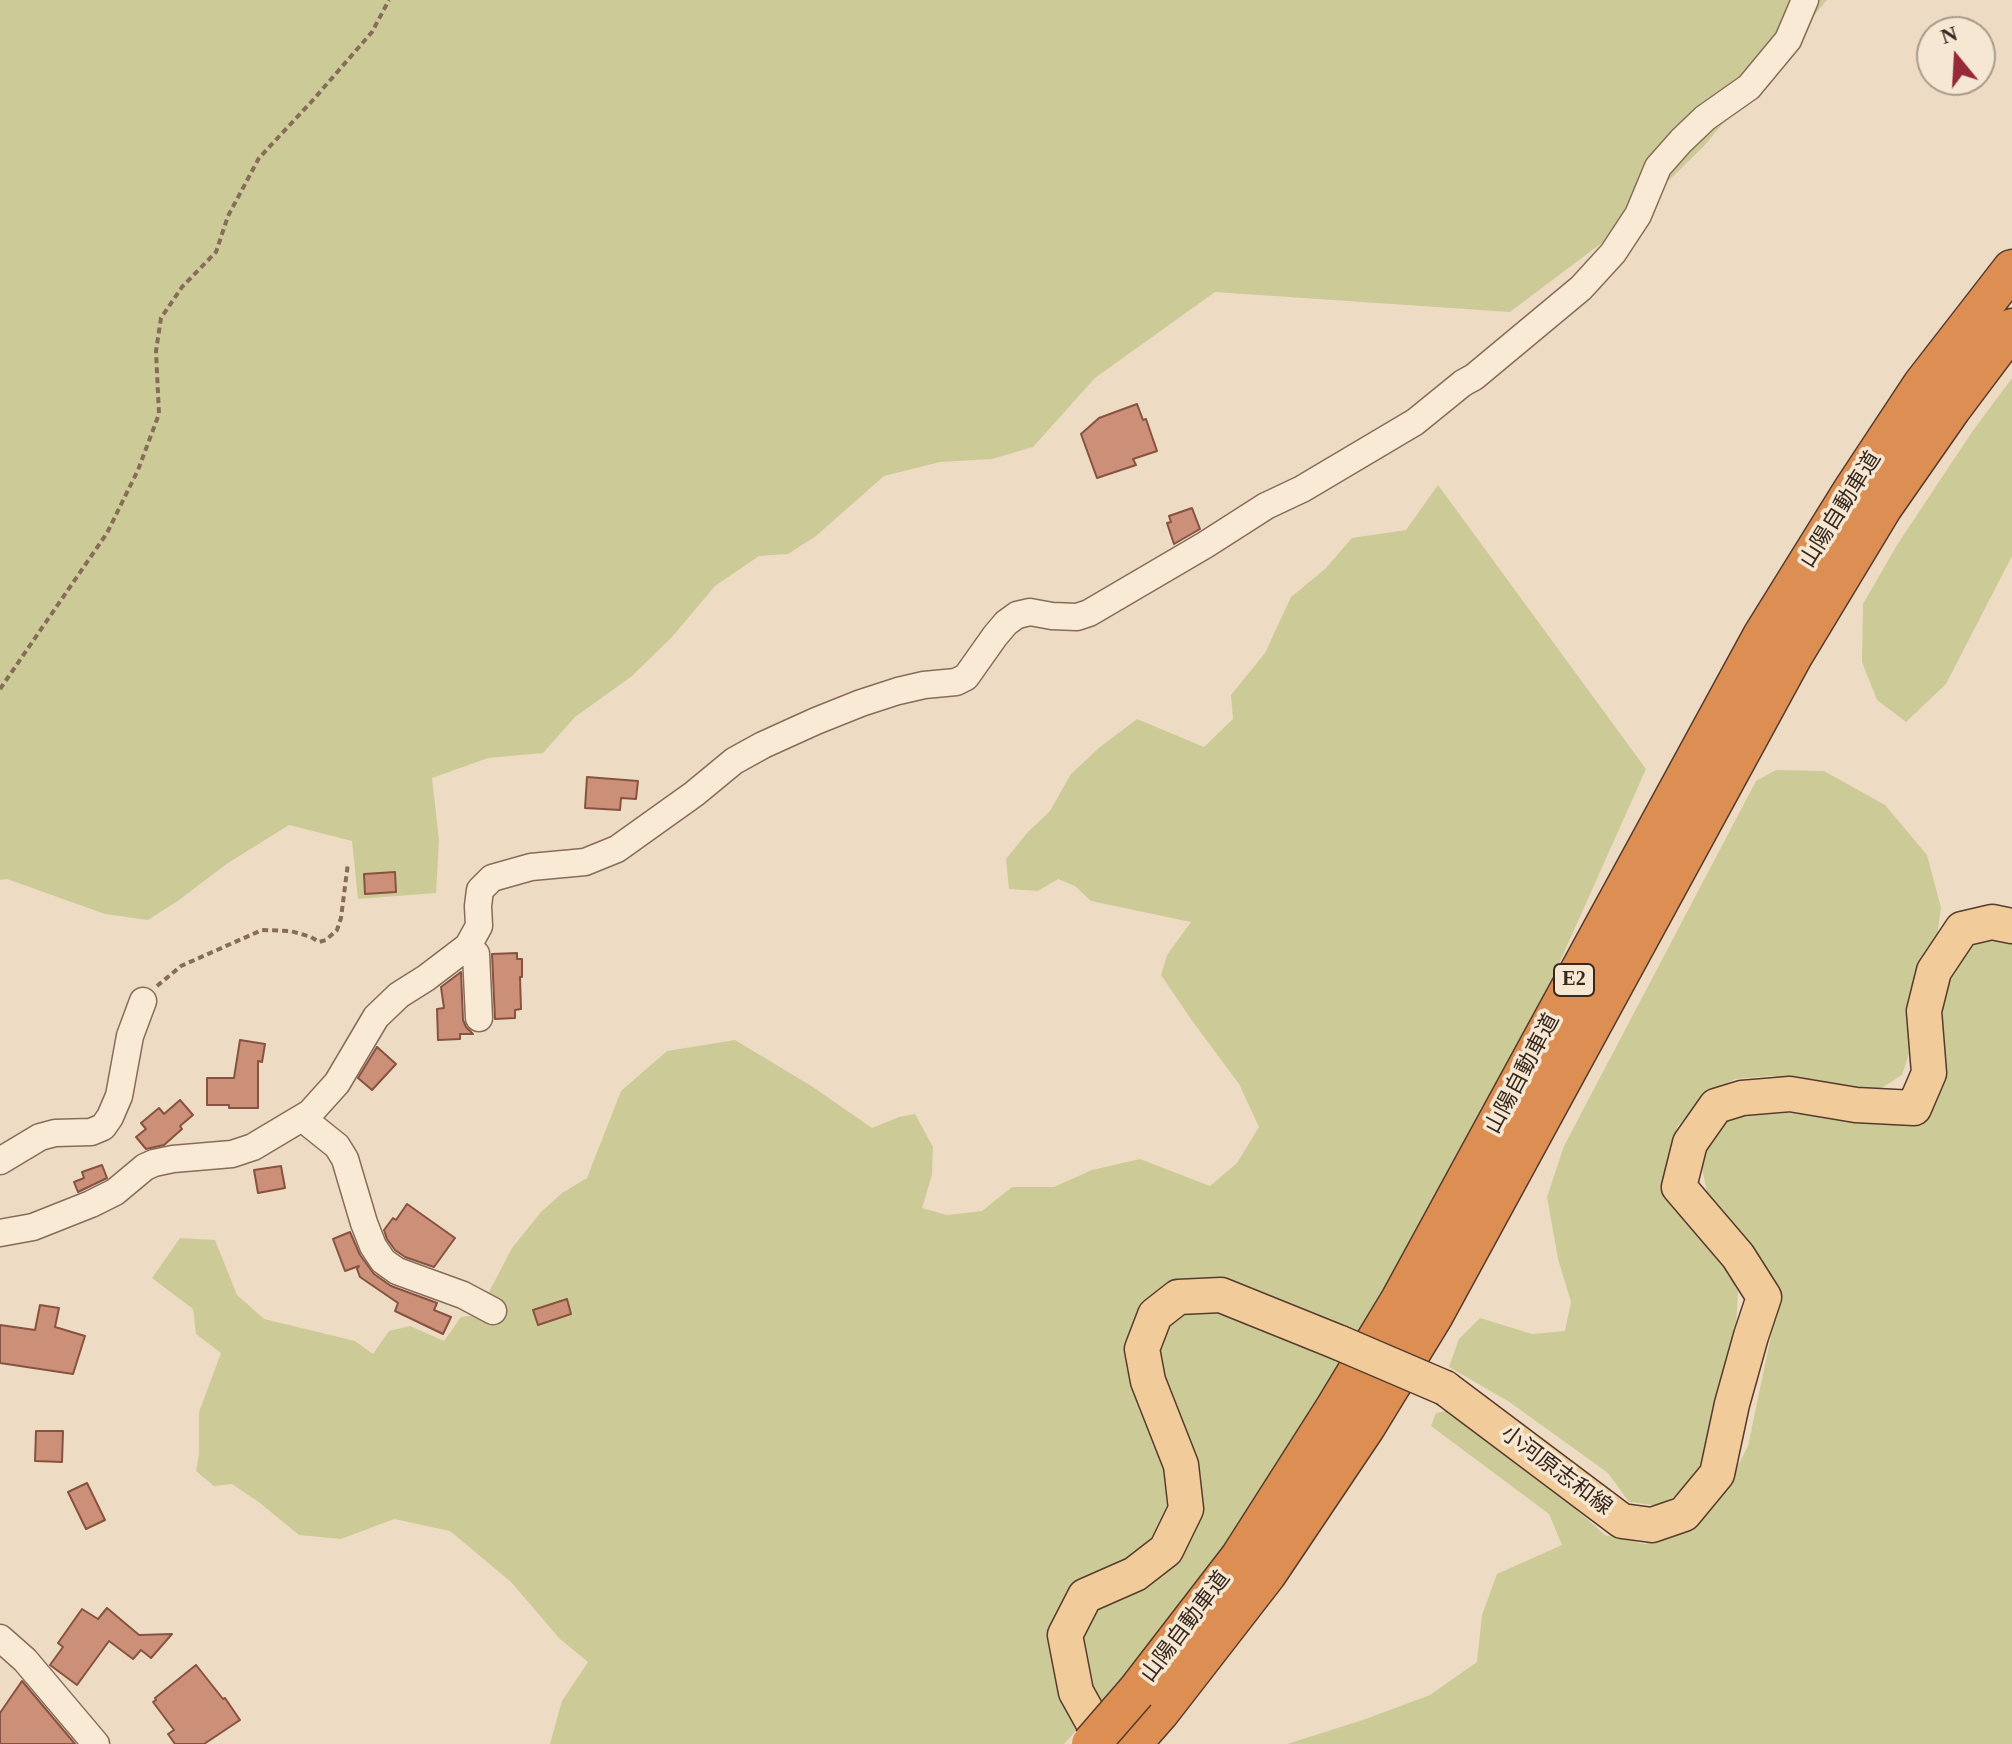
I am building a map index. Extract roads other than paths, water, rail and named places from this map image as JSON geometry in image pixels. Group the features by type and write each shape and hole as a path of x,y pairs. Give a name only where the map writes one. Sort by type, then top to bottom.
{"highway":[{"name":"山陽自動車道","path":"1132,1744 1148,1702 1400,1300 1787,596 1922,385 2012,269"},
{"name":"山陽自動車道","path":"1091,1744 1148,1702 1267,1574 1365,1428 1434,1315 1793,656 1883,507 2012,328"}],"main road":[{"name":"小河原志和線","path":"1105,1744 1076,1692 1065,1635 1085,1596 1135,1574 1166,1550 1186,1509 1181,1465 1148,1381 1142,1349 1155,1315 1178,1297 1221,1295 1445,1388 1622,1521 1652,1525 1684,1514 1717,1474 1732,1404 1764,1297 1738,1256 1679,1187 1690,1143 1716,1106 1742,1098 1790,1094 1856,1105 1914,1108 1929,1073 1924,1011 1934,971 1962,929 1992,922 2012,926"}],"street":[{"path":"0,1233 33,1227 91,1204 115,1192 154,1163 232,1154 253,1147 310,1113 337,1083 376,1017 399,995 468,946 479,926 480,890 492,878 531,867 585,862 617,849 734,761 763,745 861,703 924,685 956,682 966,677 995,636 1017,615 1030,612 1077,617 1089,613 1266,506 1302,489 1415,422 1581,288 1613,253 1638,215 1658,167 1705,118 1749,87 1788,40 1805,0"},
{"path":"468,946 476,954 479,1018"},
{"path":"0,1161 40,1137 55,1133 91,1132 103,1127 119,1096 130,1036 143,1001"},
{"path":"302,1118 337,1146 345,1159 364,1223 383,1261 397,1271 463,1295 493,1311"},
{"path":"0,1638 25,1660 96,1744"}]}
